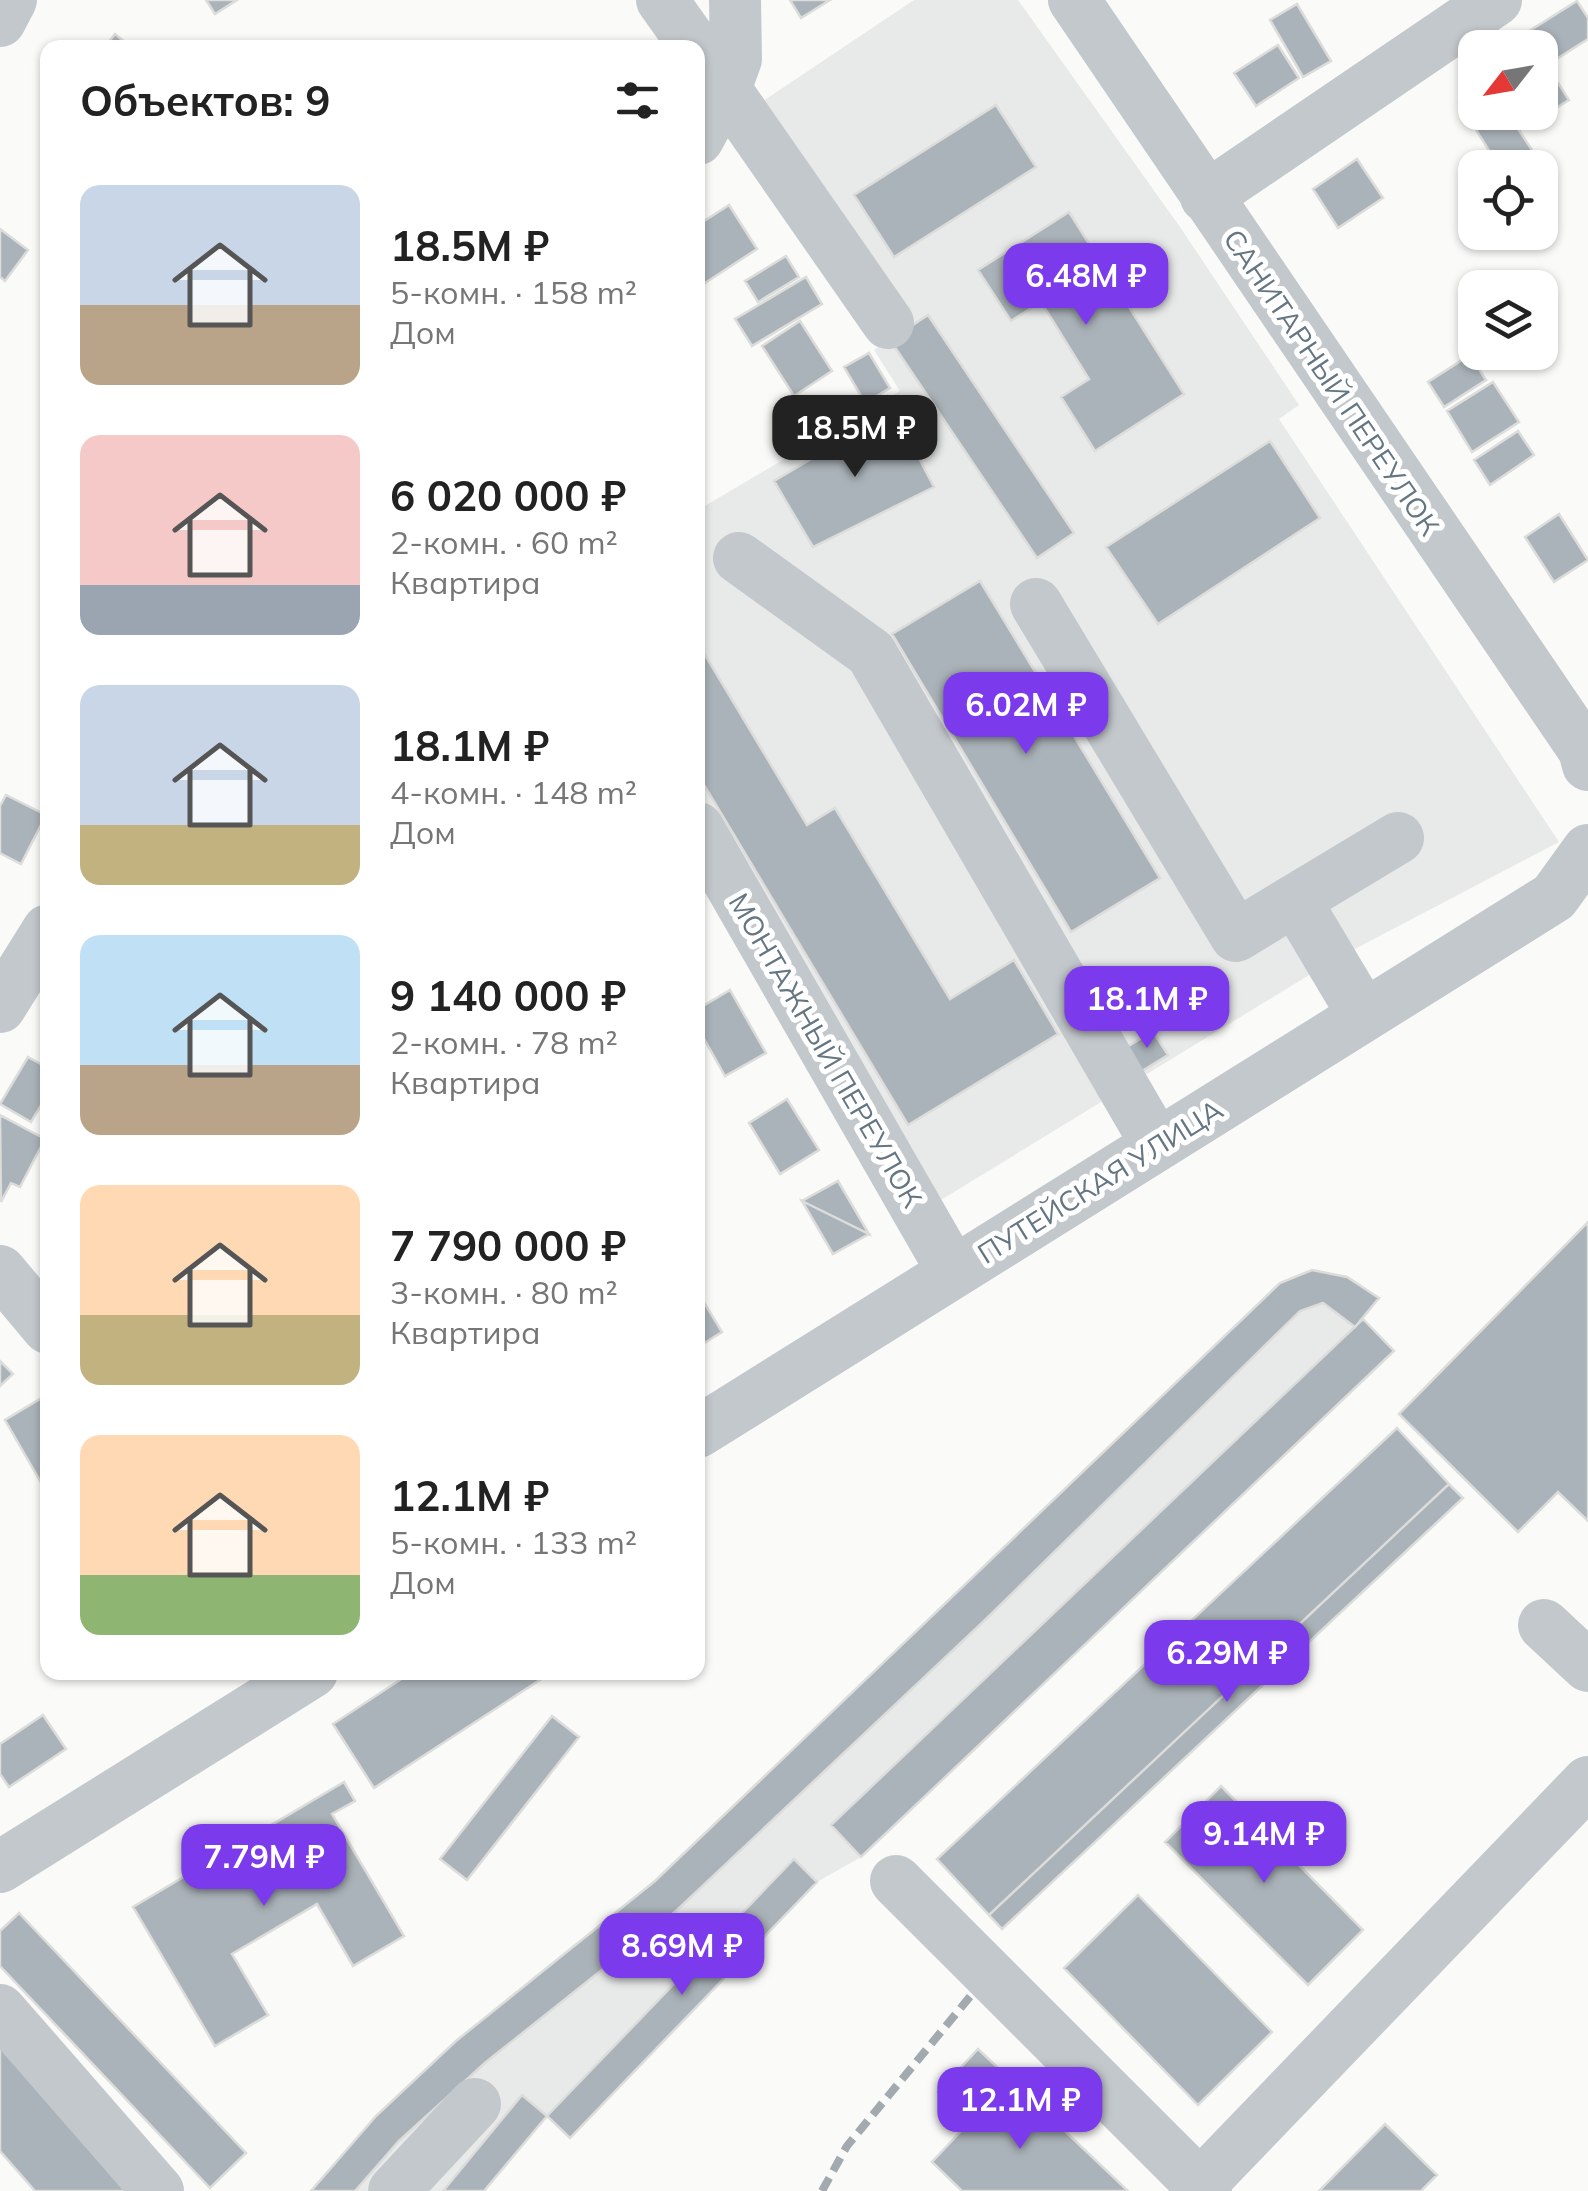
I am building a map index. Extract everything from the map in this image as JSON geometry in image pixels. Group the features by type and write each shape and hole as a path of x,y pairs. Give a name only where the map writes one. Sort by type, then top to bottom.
{"street":[{"path":"0,21 11,0"},
{"path":"662,0 690,40"},
{"path":"736,0 736,59 706,62 888,324"},
{"name":"САНИТАРНЫЙ ПЕРЕУЛОК","path":"1074,0 1584,750 1588,765"},
{"path":"1206,197 1496,0"},
{"path":"739,558 871,652 1157,1145"},
{"path":"1036,604 1236,936 1398,838"},
{"name":"ПУТЕЙСКАЯ УЛИЦА","path":"705,1428 1554,897 1588,850"},
{"name":"МОНТАЖНЫЙ ПЕРЕУЛОК","path":"705,855 954,1272"},
{"path":"1295,900 1364,1016"},
{"path":"0,1007 40,943"},
{"path":"0,1272 40,1319"},
{"path":"1544,1625 1588,1666"},
{"path":"0,1867 284,1680"},
{"path":"896,1881 1203,2188 1588,1782"},
{"path":"0,2010 158,2191"},
{"path":"394,2191 475,2104"}],"shaded area":[{"path":"914,0 1018,0 1180,227 1299,405 1279,419 1559,842 1332,961 936,1203 705,806 705,506 900,391 874,350 904,331 754,107"},
{"path":"1312,1270 1347,1277 1379,1298 1363,1319 1394,1351 861,1857 817,1882 570,2138 546,2116 484,2191 311,2191 376,2116 456,2041 655,1881 1280,1283"}],"building":[{"path":"206,0 237,0 215,14"},
{"path":"790,0 830,0 801,18"},
{"path":"1577,1 1588,18 1588,39 1558,58 1558,30 1531,30"},
{"path":"1297,4 1331,61 1303,77 1270,20"},
{"path":"1278,45 1299,78 1256,106 1234,73"},
{"path":"1558,83 1569,100 1558,107"},
{"path":"996,105 1036,167 894,257 854,195"},
{"path":"1476,130 1519,130 1532,150 1489,150"},
{"path":"1357,159 1383,198 1338,228 1313,189"},
{"path":"729,205 757,249 705,283 705,220"},
{"path":"1069,212 1184,394 1095,451 1061,397 1089,379 1041,302 1011,321 978,270"},
{"path":"0,229 28,250 5,281 0,277"},
{"path":"786,256 799,277 758,302 745,281"},
{"path":"806,277 822,304 752,346 735,319"},
{"path":"928,315 1074,533 1037,558 890,340"},
{"path":"800,321 832,371 794,396 762,346"},
{"path":"869,353 890,388 865,403 844,367"},
{"path":"1458,363 1458,370 1480,370 1486,380 1444,407 1428,382"},
{"path":"1493,382 1519,422 1472,452 1447,411"},
{"path":"894,410 934,487 813,547 774,481"},
{"path":"1518,431 1534,455 1490,485 1474,460"},
{"path":"1270,441 1320,518 1158,624 1106,547"},
{"path":"1559,514 1588,560 1554,582 1525,537"},
{"path":"980,581 1160,878 1071,932 892,634"},
{"path":"705,655 807,825 835,808 950,999 1014,960 1058,1034 908,1125 705,787"},
{"path":"6,795 40,812 40,827 21,864 0,853 0,806"},
{"path":"730,990 766,1053 725,1076 705,1040 705,1005"},
{"path":"1153,1031 1168,1055 1142,1071 1127,1047"},
{"path":"28,1057 40,1064 40,1107 31,1122 0,1104"},
{"path":"787,1099 819,1150 780,1174 749,1123"},
{"path":"0,1115 40,1136 40,1149 20,1187 11,1183 1,1202"},
{"path":"838,1181 869,1234 802,1201"},
{"path":"802,1201 869,1234 833,1254"},
{"path":"1588,1222 1588,1521 1558,1492 1518,1532 1399,1414"},
{"path":"1312,1270 1347,1277 1379,1298 1355,1327 1323,1303 1300,1311 984,1621 676,1911 486,2062 399,2141 355,2191 311,2191 376,2116 456,2041 655,1881 1280,1283"},
{"path":"705,1304 722,1332 705,1343"},
{"path":"1363,1319 1394,1351 861,1857 831,1825"},
{"path":"0,1361 13,1374 0,1386"},
{"path":"40,1399 40,1481 5,1420"},
{"path":"1397,1428 1449,1484 989,1915 937,1859"},
{"path":"1449,1484 1463,1498 1002,1929 989,1915"},
{"path":"400,1680 540,1680 374,1788 333,1724"},
{"path":"43,1715 66,1749 9,1787 0,1774 0,1744"},
{"path":"552,1716 579,1737 467,1880 440,1859"},
{"path":"344,1782 355,1801 332,1814 404,1936 353,1966 317,1904 232,1954 268,2015 215,2046 133,1907"},
{"path":"1221,1786 1363,1930 1308,1985 1165,1842"},
{"path":"794,1859 817,1882 570,2138 547,2116"},
{"path":"1138,1895 1272,2032 1198,2105 1064,1968"},
{"path":"19,1913 246,2153 210,2188 0,1966 0,1931"},
{"path":"0,2041 131,2191 35,2191 0,2151"},
{"path":"978,2049 1010,2079 970,2122 938,2092"},
{"path":"1010,2079 1128,2191 962,2191 932,2162"},
{"path":"522,2095 547,2116 484,2191 443,2191"},
{"path":"1385,2124 1437,2175 1421,2191 1319,2191"}],"railway":[{"path":"822,2191 847,2146 973,1993"}]}
